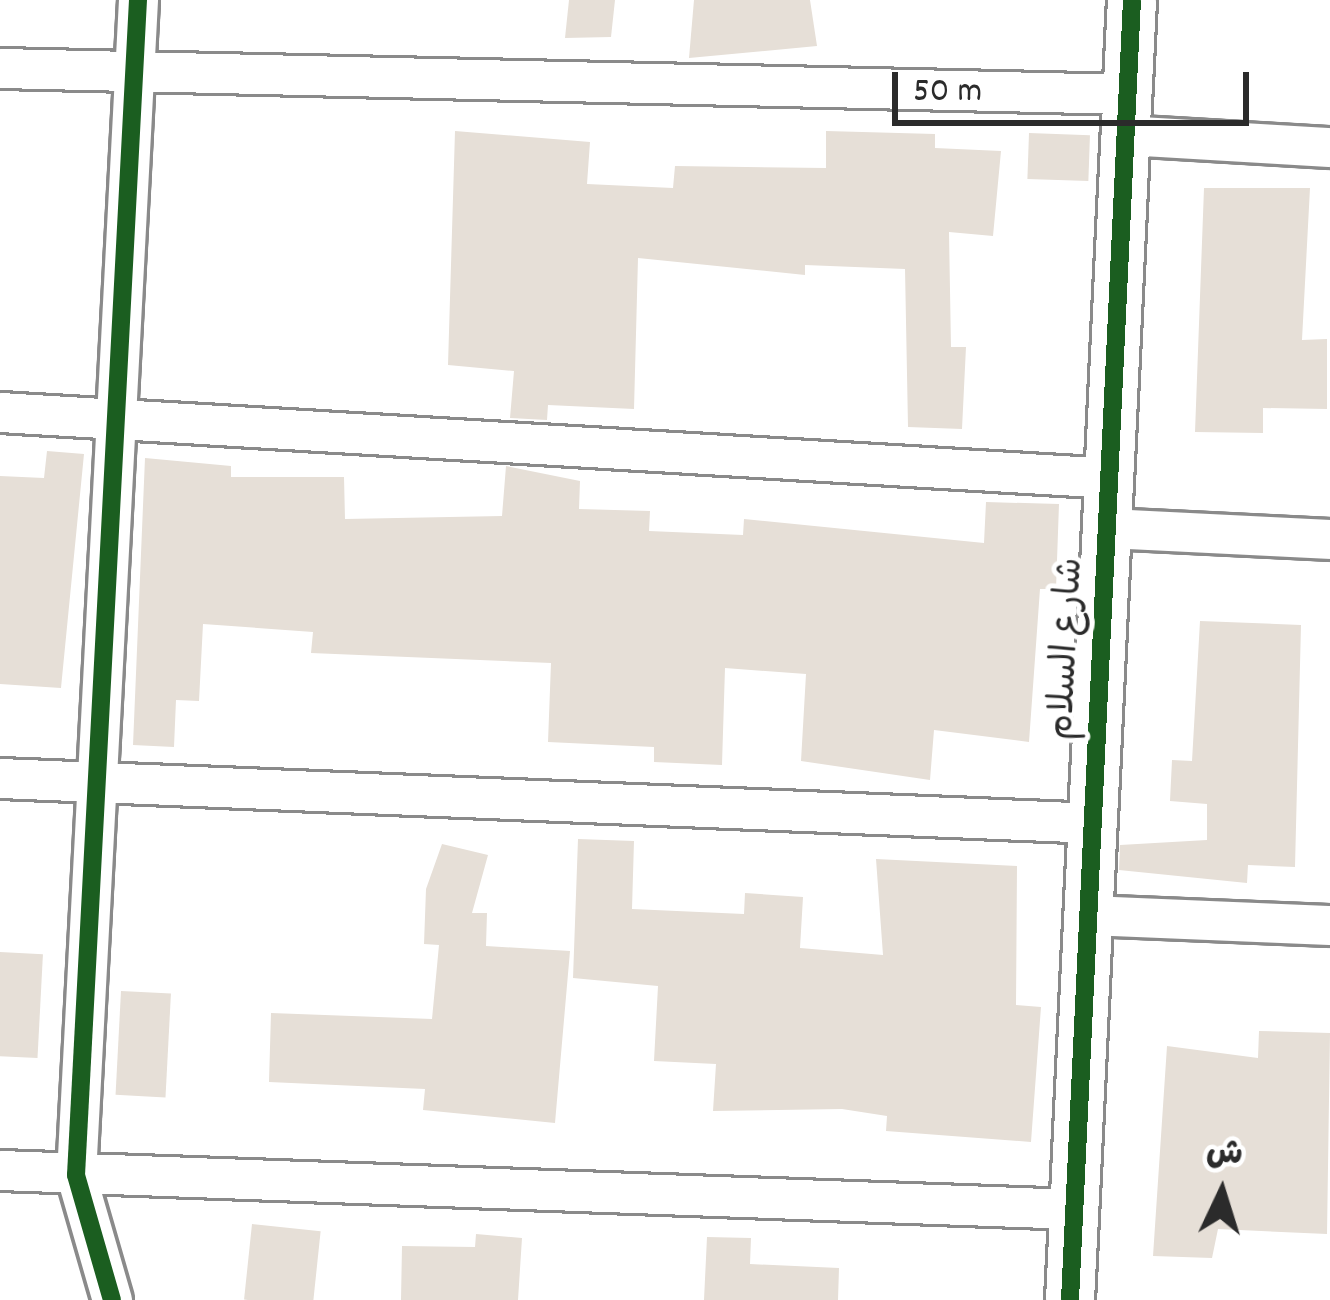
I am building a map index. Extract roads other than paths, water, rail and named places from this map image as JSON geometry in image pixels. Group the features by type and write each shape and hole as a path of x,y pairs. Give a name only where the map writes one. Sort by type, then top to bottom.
{"street":[{"path":"112,1300 76,1175 138,0"},
{"name":"شارع السلام","path":"1070,1300 1132,0"},
{"path":"0,68 1126,115 1330,147"},
{"path":"0,412 1110,478"},
{"path":"1107,529 1330,539"},
{"path":"0,778 1094,823"},
{"path":"1090,915 1330,925"},
{"path":"0,1169 1075,1209"}]}
